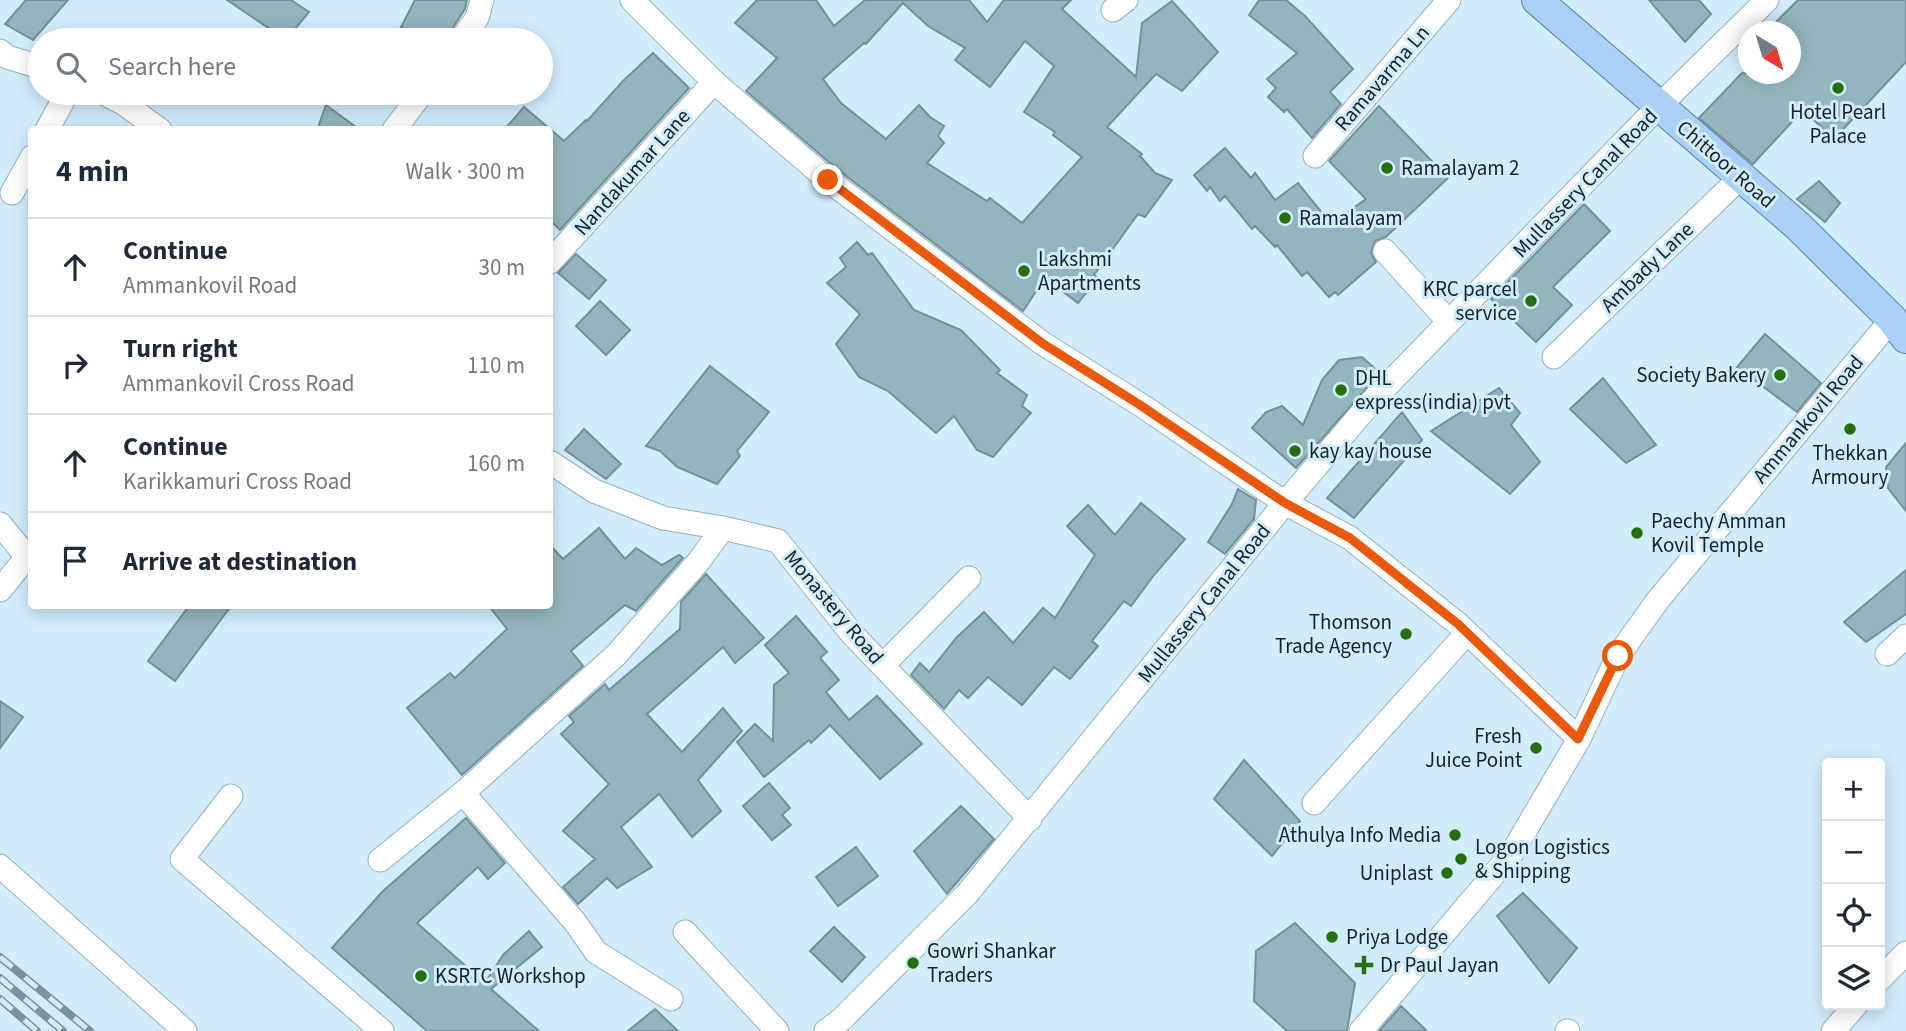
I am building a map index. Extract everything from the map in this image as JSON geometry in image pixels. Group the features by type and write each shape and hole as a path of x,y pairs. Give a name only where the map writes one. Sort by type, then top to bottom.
{"main road":[{"name":"Chittoor Road","path":"1544,2 1798,226 1899,328"}],"street":[{"path":"470,28 477,18 482,0"},
{"path":"632,0 714,82 828,180 1042,343 1140,405 1285,503 1350,538 1467,633 1578,739"},
{"name":"Ramavarma Ln","path":"1315,156 1449,0"},
{"name":"Mullassery Canal Road","path":"830,1030 967,894 1285,503 1373,400 1659,106 1767,0"},
{"path":"0,51 7,57 28,63"},
{"name":"Nandakumar Lane","path":"553,259 714,82"},
{"path":"49,126 61,105"},
{"path":"126,105 155,126"},
{"path":"397,126 413,105"},
{"path":"12,192 28,164"},
{"name":"Ambady Lane","path":"1554,357 1741,177"},
{"path":"1385,251 1449,323"},
{"name":"Ammankovil Road","path":"1361,1031 1512,853 1578,739 1618,656 1658,600 1899,328"},
{"name":"Monastery Road","path":"553,464 594,491 663,518 723,527 778,541 852,634 1030,819"},
{"path":"0,524 28,555"},
{"path":"380,860 463,793 616,655 699,561 723,527"},
{"path":"0,590 28,557"},
{"path":"883,666 969,578"},
{"path":"1314,803 1467,633"},
{"path":"1886,654 1906,636"},
{"path":"463,793 575,922 596,952 671,999"},
{"path":"231,796 182,859 382,1031"},
{"path":"0,866 186,1031"},
{"path":"685,932 777,1031"},
{"path":"1885,974 1906,953"},
{"path":"1833,1031 1852,1010"}],"building":[{"path":"26,0 68,0 44,28 28,28 28,37 5,24"},
{"path":"227,0 291,0 309,12 296,28 268,28"},
{"path":"415,0 467,0 465,9 453,28 401,27"},
{"path":"757,0 816,0 834,26 865,0 969,0 987,22 1004,0 1071,0 1062,9 1136,77 1142,23 1172,1 1218,52 1182,91 1156,74 1107,127 1142,154 1140,156 1155,173 1172,180 1145,217 1138,214 1094,275 1098,278 1078,303 1045,278 1023,311 837,169 746,91 777,58 735,23","holes":["903,3 928,26 965,48 955,60 990,87 1025,41 1054,66 1024,112 1055,132 1053,135 1082,157 1022,223 990,198 987,201 927,163 944,143 938,136 944,126 930,117 919,105 886,139 841,103 823,79 866,44"]},
{"path":"1259,0 1286,0 1305,16 1353,69 1330,92 1341,104 1312,138 1287,109 1284,112 1268,97 1276,88 1267,79 1297,53 1249,15"},
{"path":"1649,0 1699,0 1711,14 1685,42"},
{"path":"1798,0 1906,0 1906,62 1834,139 1803,110 1753,164 1699,118 1738,77 1738,84 1801,84 1801,21 1777,21"},
{"path":"653,53 689,88 560,230 553,223 553,132 564,141 587,121"},
{"path":"326,105 355,126 318,126"},
{"path":"1379,106 1448,178 1386,237 1375,241 1371,253 1376,262 1338,295 1335,292 1329,297 1307,272 1302,276 1277,245 1275,247 1255,226 1252,229 1225,196 1220,201 1210,187 1207,191 1194,175 1225,148 1251,178 1255,173 1275,200 1298,183 1331,224 1366,199 1329,161"},
{"path":"524,107 546,126 507,126"},
{"path":"1819,181 1840,203 1825,222 1797,199"},
{"path":"1584,204 1610,231 1553,287 1572,305 1536,342 1491,299"},
{"path":"857,242 868,255 872,253 914,310 961,330 1000,370 997,373 1027,395 1022,406 1031,413 993,457 977,450 954,416 936,433 888,391 859,377 836,344 860,314 827,283 846,267 840,258"},
{"path":"576,254 606,280 589,299 558,273"},
{"path":"600,301 630,330 606,355 576,326"},
{"name":"Society Bakery","path":"1765,334 1821,383 1797,412 1737,367"},
{"path":"1362,357 1380,373 1296,468 1252,428 1266,412 1282,406 1303,425 1322,380 1339,360"},
{"path":"710,366 769,412 737,451 740,456 717,484 677,467 660,451 646,446"},
{"path":"1603,378 1656,445 1626,463 1570,409"},
{"path":"1499,388 1520,413 1511,425 1540,462 1510,494 1431,431"},
{"path":"1402,412 1422,440 1354,518 1327,498"},
{"path":"584,429 621,464 606,479 565,450"},
{"path":"1906,443 1906,511 1888,488 1886,467"},
{"path":"1238,489 1256,500 1254,519 1225,554 1208,542 1232,504"},
{"path":"1141,503 1185,539 1131,606 1124,601 1092,641 1098,646 1070,679 1054,667 1022,705 988,677 968,698 959,690 944,709 911,675 920,663 929,672 957,637 984,612 1013,643 1043,608 1055,618 1095,555 1067,526 1088,505 1115,535"},
{"path":"599,528 625,559 636,548 662,565 679,555 683,558 636,611 625,605 571,651 583,666 462,775 407,708 450,673 455,678 507,629 491,609 553,609 553,548 563,559"},
{"path":"1906,570 1906,614 1866,642 1844,622"},
{"path":"706,574 764,638 735,663 723,647 647,714 682,752 723,708 742,731 698,780 721,811 692,837 659,794 621,827 652,867 617,888 607,878 578,904 563,887 595,859 563,831 609,784 561,734 574,722 569,716 605,684 609,690 680,629 681,602"},
{"path":"187,609 229,609 175,681 148,661"},
{"path":"796,616 827,652 820,658 839,680 826,692 849,720 877,696 922,744 880,779 830,725 811,743 809,740 764,777 737,742 755,724 773,741 774,685 789,673 765,645"},
{"path":"0,701 23,717 0,748"},
{"path":"1244,760 1300,821 1272,856 1214,799"},
{"path":"769,783 790,808 782,815 791,825 772,840 743,806"},
{"path":"961,806 994,839 947,894 914,851"},
{"name":"KSRTC Workshop","path":"466,818 505,863 488,879 478,867 417,923 485,983 503,955 529,931 542,947 491,989 539,1031 427,1031 332,948 382,892"},
{"path":"856,847 878,876 838,906 816,877"},
{"path":"1523,893 1577,948 1549,983 1497,916"},
{"path":"1295,923 1355,983 1347,1031 1287,1031 1254,1001 1256,951"},
{"path":"834,927 865,957 842,982 810,951"},
{"path":"1401,1006 1427,1031 1379,1031"},
{"path":"655,1009 678,1031 628,1031"}],"railway":[{"path":"0,957 90,1031"},
{"path":"0,978 63,1031"},
{"path":"0,999 37,1031"}],"place":[{"name":"Hotel Pearl Palace","path":"1838,88"},
{"name":"Ramalayam 2","path":"1387,168"},
{"name":"Ramalayam","path":"1285,218"},
{"name":"Lakshmi Apartments","path":"1024,271"},
{"name":"KRC parcel service","path":"1531,301"},
{"name":"Society Bakery","path":"1780,375"},
{"name":"DHL express(india) pvt","path":"1341,390"},
{"name":"Thekkan Armoury","path":"1850,429"},
{"name":"kay kay house","path":"1295,451"},
{"name":"Paechy Amman Kovil Temple","path":"1637,533"},
{"name":"Thomson Trade Agency","path":"1406,634"},
{"name":"Fresh Juice Point","path":"1536,748"},
{"name":"Athulya Info Media","path":"1455,835"},
{"name":"Logon Logistics & Shipping","path":"1461,859"},
{"name":"Uniplast","path":"1447,873"},
{"name":"Priya Lodge","path":"1332,937"},
{"name":"Gowri Shankar Traders","path":"913,963"},
{"name":"Dr Paul Jayan","path":"1364,965"},
{"name":"KSRTC Workshop","path":"421,976"}],"route":[{"path":"828,180 1042,343 1140,405 1285,503 1350,538 1458,624 1578,739 1618,656"}]}
